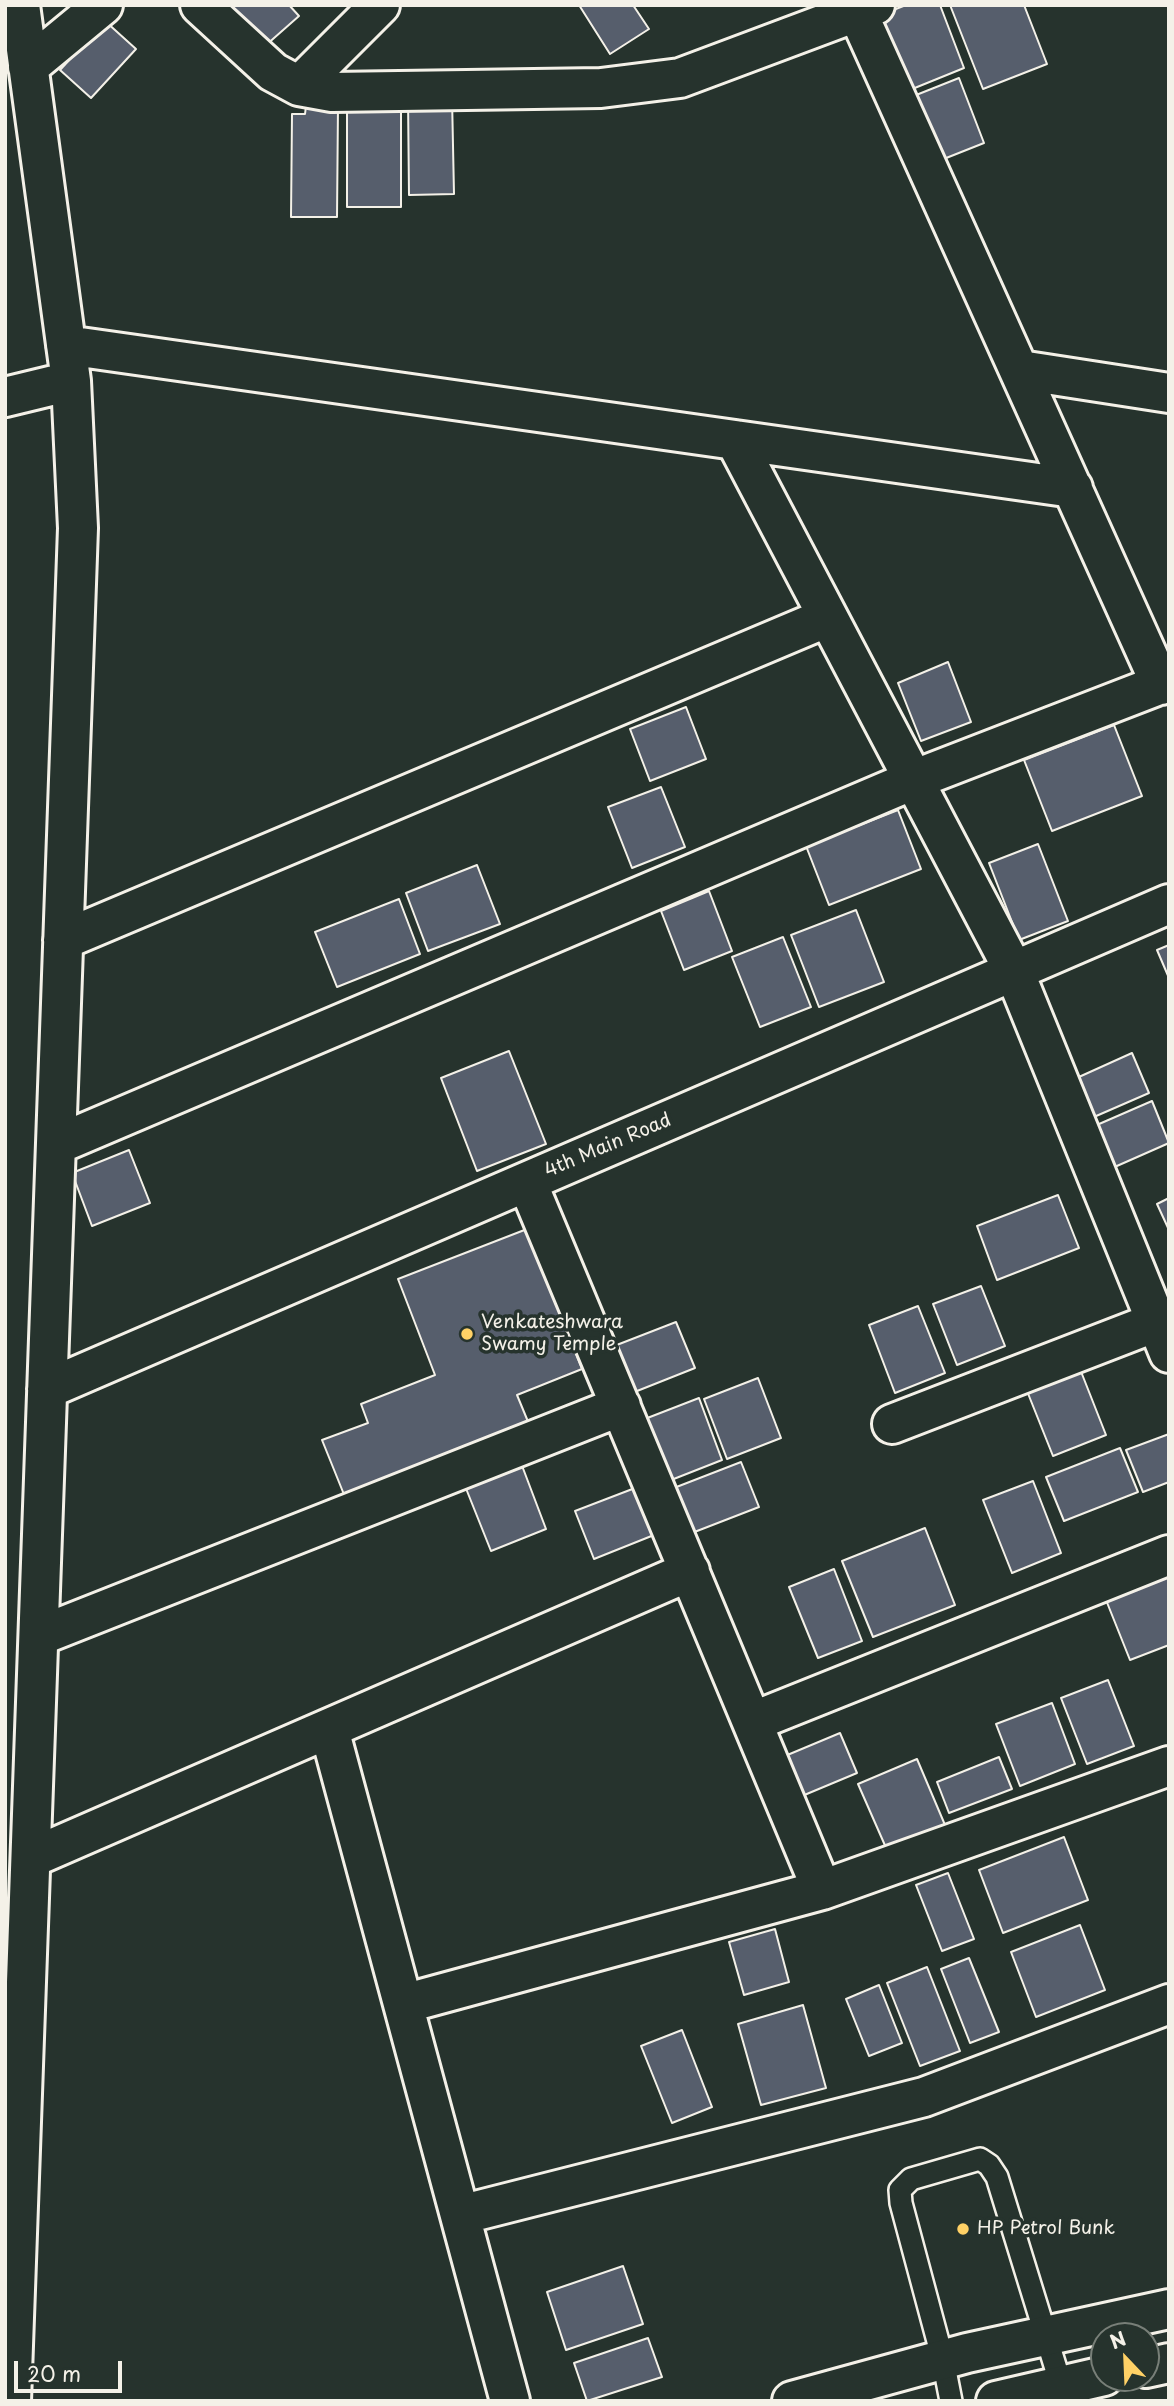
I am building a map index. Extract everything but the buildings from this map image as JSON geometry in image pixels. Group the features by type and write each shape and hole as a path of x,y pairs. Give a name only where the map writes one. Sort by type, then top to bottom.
{"main road":[{"path":"11,2401 78,528 69,363 20,5"},
{"path":"29,67 103,5"},
{"path":"56,1145 914,780 1165,683 1020,370 863,8 680,78 601,88 332,92 299,86 273,72 201,5"},
{"path":"299,86 380,5"},
{"path":"5,397 69,363 735,440 1073,488"},
{"path":"1020,370 1169,393"},
{"path":"735,440 1014,971 1163,1338 892,1424"},
{"path":"63,940 828,617"},
{"name":"4th Main Road","path":"47,1389 1169,904"},
{"path":"527,1182 822,1890"},
{"path":"38,1636 621,1406"},
{"path":"752,1721 1169,1555"},
{"path":"31,1858 690,1571"},
{"path":"329,1728 510,2401"},
{"path":"403,2004 822,1890 1169,1766"},
{"path":"460,2215 924,2097 1169,2004"},
{"path":"792,2401 967,2353 1169,2309"},
{"path":"996,2401 1090,2379"}],"lane":[{"path":"951,2401 900,2190 911,2179 980,2159 989,2165 997,2176 1061,2385"}],"place":[{"name":"Venkateshwara Swamy Temple","path":"467,1334"},
{"name":"HP Petrol Bunk","path":"963,2229"}]}
